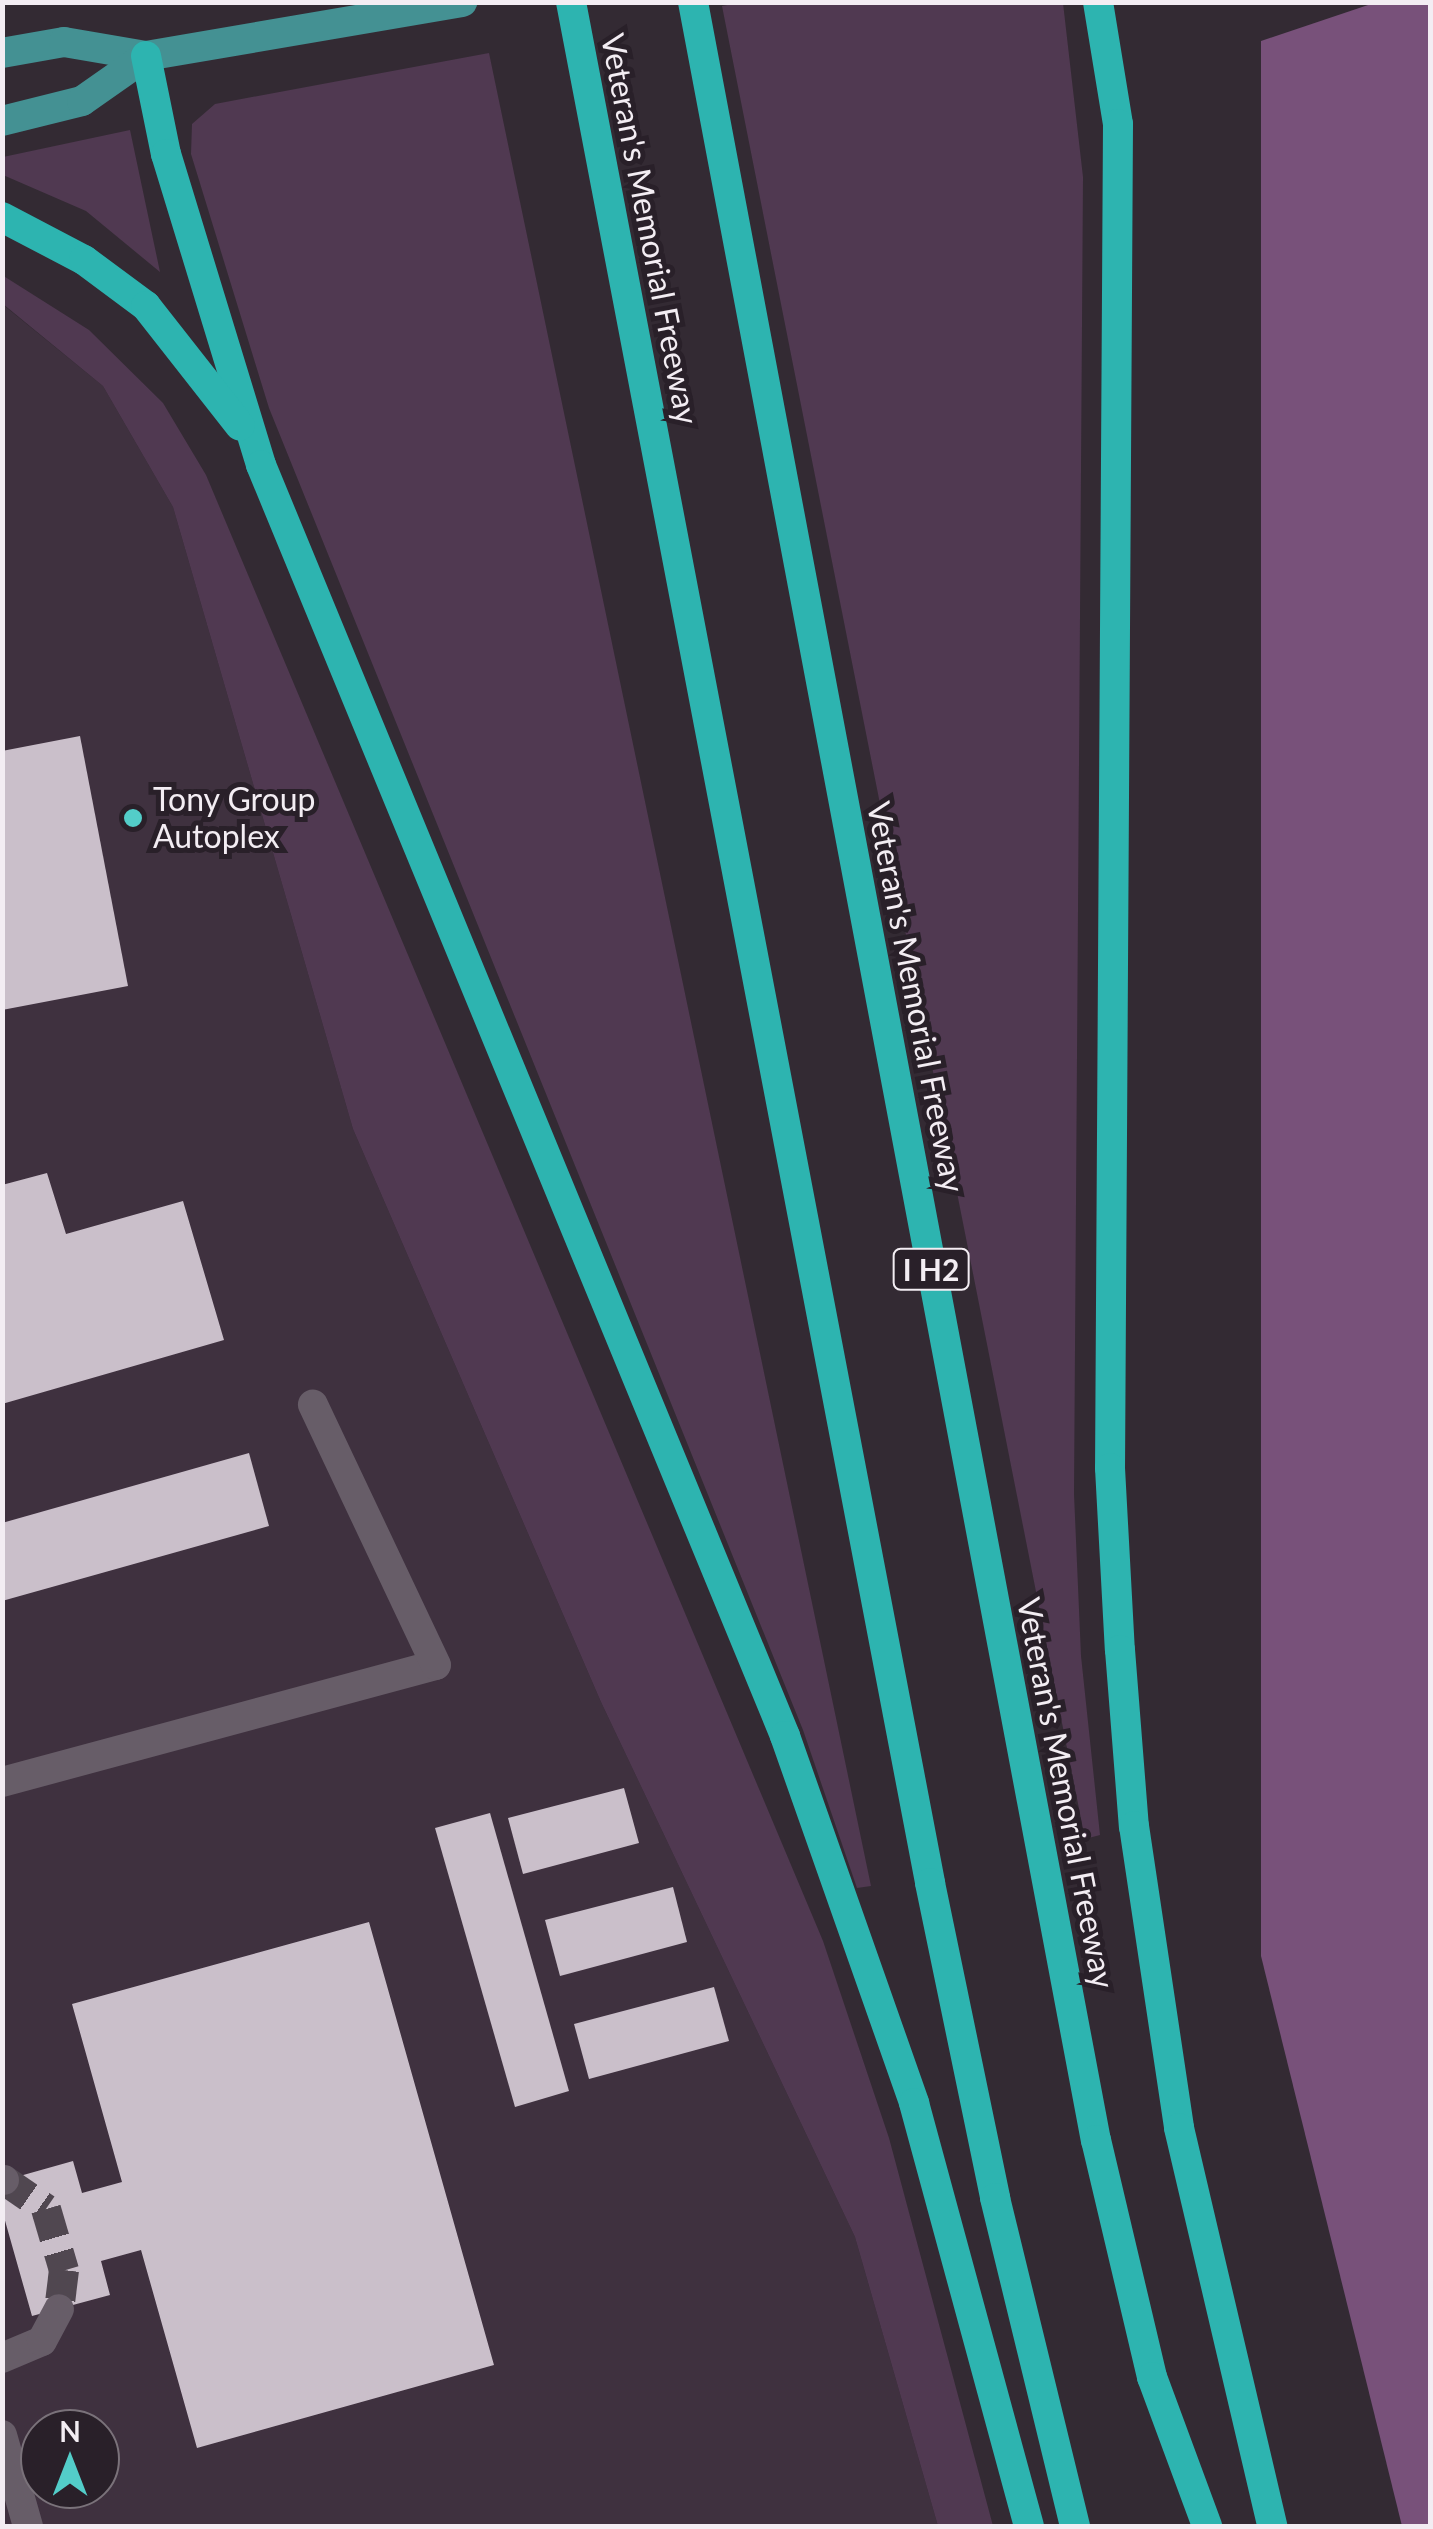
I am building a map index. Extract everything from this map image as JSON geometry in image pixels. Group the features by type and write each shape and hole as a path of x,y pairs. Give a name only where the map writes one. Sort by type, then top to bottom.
{"highway":[{"name":"Veteran's Memorial Freeway","path":"570,2 930,1883 996,2198 1074,2526"},
{"name":"Veteran's Memorial Freeway","path":"692,2 1096,2140 1152,2377 1207,2526"},
{"path":"1098,2 1118,124 1110,1468 1120,1650 1134,1826 1179,2128 1272,2526"},
{"path":"146,56 166,154 261,465 785,1736 914,2104 1029,2526"},
{"path":"2,217 84,260 146,306 202,371 261,465"}],"main road":[{"path":"2,53 64,42 146,56 450,5"},
{"path":"2,120 82,101 146,56"}],"lane":[{"path":"2,1782 436,1665 313,1404"},
{"path":"2,2358 42,2340 60,2309"},
{"path":"2,2435 28,2526"}],"shaded area":[{"path":"1063,3 1083,177 1074,1494 1081,1656 1100,1835 1085,1839 722,6"},
{"path":"1374,3 1430,3 1430,2526 1402,2526 1261,1956 1261,41"},
{"path":"489,53 871,1886 857,1888 803,1730 269,408 191,154 192,124 215,104"},
{"path":"130,130 160,272 86,211 3,175 3,157"},
{"path":"2,275 89,330 163,403 206,475 823,1941 889,2138 993,2526 938,2526 855,2237 601,1702 353,1129 173,507 103,386 3,304"},
{"path":"2,304 103,386 173,507 353,1129 601,1702 855,2237 938,2526 3,2526"}],"building":[{"path":"80,736 128,986 2,1010 2,751"},
{"path":"47,1173 66,1234 183,1201 224,1340 2,1404 2,1185"},
{"path":"249,1453 269,1526 2,1601 2,1523"},
{"path":"624,1788 639,1843 523,1874 508,1818"},
{"path":"490,1813 569,2091 515,2107 435,1828"},
{"path":"673,1887 687,1942 560,1976 545,1920"},
{"path":"369,1922 494,2365 197,2448 141,2250 101,2261 110,2295 32,2316 2,2210 2,2181 73,2161 82,2193 122,2182 72,2004"},
{"path":"714,1987 729,2041 589,2079 574,2024"}],"tunnel":[{"path":"4,2180 46,2209 64,2270 59,2309"}],"place":[{"name":"Tony Group Autoplex","path":"133,818"}]}
